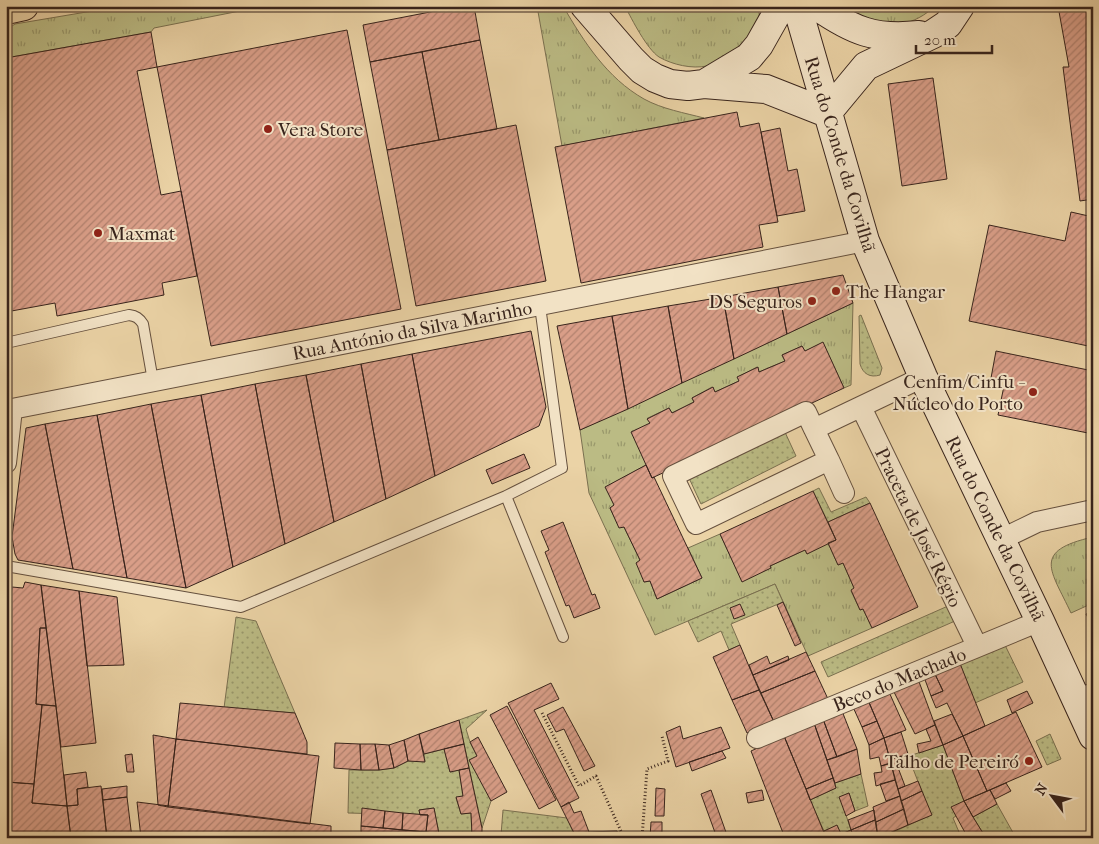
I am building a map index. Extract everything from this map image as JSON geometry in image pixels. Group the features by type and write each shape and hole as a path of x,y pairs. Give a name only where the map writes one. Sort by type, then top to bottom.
{"main road":[{"path":"6,10 24,6"},
{"path":"586,6 630,59 655,78 670,84 688,86 704,84 766,89 827,113 866,66 933,34 948,24 960,6"},
{"path":"608,6 613,38"},
{"path":"704,84 749,57 759,45 781,6"},
{"name":"Rua do Conde da Covilhã","path":"797,6 865,241 923,377 1040,621 1083,692 1093,736"},
{"path":"817,6 851,27 876,36 899,38 933,34"}],"street":[{"name":"Rua António da Silva Marinho","path":"6,463 12,408 865,241"},
{"path":"814,429 923,377"},
{"name":"Praceta de José Régio","path":"861,408 977,646"},
{"path":"829,460 696,524 674,476 806,412 829,460 844,493"},
{"path":"1002,539 1037,522 1093,510"},
{"name":"Beco do Machado","path":"757,738 1040,621"}],"lane":[{"path":"6,566 241,607 506,496 562,468 540,306"},
{"path":"6,343 129,315 135,316 143,324 153,381"},
{"path":"506,496 563,637"}],"path":[{"path":"542,713 579,786 596,776 624,838"},
{"path":"642,838 647,769 668,761 662,736"}],"green space":[{"path":"122,6 265,6 154,28 151,32 6,58 6,30 15,24"},
{"path":"537,6 563,6 588,46 608,70 619,81 644,99 704,118 562,146"},
{"path":"625,6 758,6 759,16 751,32 731,54 707,66 689,67 670,62 654,53 640,34"},
{"path":"844,6 935,6 919,18 911,21 902,24 883,25 861,19"},
{"path":"853,303 851,385 844,388 823,343 805,351 802,346 782,355 785,361 759,372 757,367 738,377 739,381 715,392 712,387 692,398 694,402 672,413 669,408 648,418 650,423 646,465 606,487 614,505 610,508 619,527 624,527 640,560 644,582 650,581 657,599 702,578 688,548 720,534 742,581 805,550 807,554 828,543 838,565 843,563 854,588 851,591 860,610 863,609 872,628 808,656 775,584 655,635 589,493 580,430"},
{"path":"861,315 882,368 880,375 873,376 867,374 860,364 859,316"},
{"path":"784,430 796,456 701,504 689,478"},
{"path":"819,488 831,512 866,497 870,503 828,522 813,491"},
{"path":"1093,537 1093,603 1071,613 1057,585 1051,564 1054,556 1061,549"},
{"path":"775,584 783,602 731,624 740,645 729,650 721,631 698,642 688,621"},
{"path":"948,606 955,621 828,677 821,662"},
{"path":"236,617 256,621 295,713 224,708"},
{"path":"1003,641 1023,682 975,703 959,661"},
{"path":"487,710 466,729 477,756 491,801 482,828 459,720"},
{"path":"1050,734 1061,759 1047,765 1036,741"},
{"path":"943,745 964,801 953,818 959,832 947,838 935,838 934,834 926,838 880,838 931,815 910,761 912,755"},
{"path":"444,749 450,772 459,770 463,796 456,798 461,814 471,813 472,835 439,834 434,808 419,810 420,815 348,813 349,770 394,768 408,761 425,761 424,754"},
{"path":"861,774 868,806 855,811 849,793 840,797 851,830 841,834 837,826 824,831 810,800 836,788 835,783"},
{"path":"997,804 1016,838 986,838 973,817"},
{"path":"503,810 567,818 576,838 524,838 501,835"}],"building":[{"path":"461,6 474,6 480,40 370,62 363,25"},
{"path":"1058,6 1093,6 1093,199 1080,201 1063,67 1069,67"},
{"name":"Vera Store","path":"347,30 401,309 211,346 157,67"},
{"name":"Maxmat","path":"151,32 157,67 137,71 161,195 181,191 197,276 162,283 164,295 57,316 55,303 6,312 6,58"},
{"path":"480,40 497,129 439,140 422,52"},
{"path":"422,52 439,140 387,150 370,62"},
{"path":"933,78 947,179 902,186 888,84"},
{"path":"737,112 740,127 759,123 761,132 778,222 759,225 763,247 581,283 555,147"},
{"path":"516,125 546,281 416,306 387,150"},
{"path":"780,128 788,171 797,169 805,211 777,216 761,132"},
{"path":"1071,212 1093,217 1093,347 969,321 989,225 1065,241"},
{"path":"843,275 853,303 787,334 778,287"},
{"path":"778,287 787,334 734,359 723,297"},
{"path":"723,297 734,359 682,383 668,306"},
{"path":"668,306 682,383 628,409 612,316"},
{"path":"612,316 628,409 580,430 557,326"},
{"path":"531,331 546,407 539,426 435,476 412,354"},
{"path":"823,342 844,388 652,478 631,432 650,423 647,419 669,408 672,413 694,402 692,398 713,387 715,392 739,381 737,377 758,367 759,372 785,361 782,355 802,346 805,351"},
{"path":"996,351 1093,371 1093,434 998,415 1005,381 991,378"},
{"path":"412,354 435,476 386,499 361,364"},
{"path":"361,364 386,499 334,522 306,375"},
{"path":"306,375 334,522 285,544 255,384"},
{"path":"255,384 285,544 233,567 201,395"},
{"path":"201,395 233,567 186,588 151,404"},
{"path":"151,404 186,588 127,578 97,415"},
{"path":"97,415 127,578 73,569 45,424"},
{"path":"45,424 73,569 18,560 15,554 12,537 26,428"},
{"path":"524,454 530,468 492,484 486,470"},
{"path":"646,465 652,478 654,477 702,578 657,599 650,581 644,582 636,563 640,560 624,527 619,528 610,508 614,505 605,487"},
{"path":"813,491 836,540 807,554 805,550 770,566 771,568 742,582 720,534"},
{"path":"870,503 918,607 872,628 863,609 860,610 851,590 854,588 843,563 838,565 828,543 836,540 828,522"},
{"path":"563,522 592,595 595,594 600,608 574,618 569,605 566,606 545,552 549,550 541,531"},
{"path":"25,582 41,585 46,628 40,628 36,704 42,705 34,784 6,782 6,637 12,587 23,588"},
{"path":"41,585 79,591 96,743 61,747"},
{"path":"79,591 117,597 124,665 87,666"},
{"path":"783,602 801,643 795,646 777,605"},
{"path":"740,604 745,615 734,619 730,608"},
{"path":"1093,611 1093,627 1086,614"},
{"path":"40,628 46,628 56,706 36,704"},
{"path":"740,645 759,690 732,700 713,657"},
{"path":"806,652 815,671 761,693 753,675"},
{"path":"767,656 770,664 788,656 789,660 753,675 749,665"},
{"path":"959,661 985,726 963,736 947,703 936,708 931,696 943,691 934,672"},
{"path":"815,671 828,699 774,722 761,693"},
{"path":"934,672 943,691 931,696 924,677"},
{"path":"918,679 935,725 915,734 893,690"},
{"path":"551,683 559,699 534,710 579,798 561,807 508,703"},
{"path":"759,690 774,722 747,733 732,700"},
{"path":"1027,691 1033,703 1012,713 1007,700"},
{"path":"889,692 906,730 884,738 868,700"},
{"path":"868,700 877,721 862,727 853,707"},
{"path":"180,703 295,713 307,742 307,754 176,739"},
{"path":"42,705 56,706 67,806 32,803"},
{"path":"507,706 556,800 539,809 490,715"},
{"path":"563,707 595,766 584,771 564,729 556,732 547,715"},
{"path":"842,711 857,749 837,757 823,719"},
{"path":"1016,712 1042,767 987,791 963,736"},
{"path":"952,714 963,736 943,745 934,721"},
{"path":"823,719 837,757 827,760 814,723"},
{"path":"459,720 464,744 424,754 419,734"},
{"path":"877,721 884,738 869,745 862,727"},
{"path":"814,723 833,778 806,789 784,736"},
{"path":"935,725 943,745 919,753 917,744 931,741 926,729"},
{"path":"680,726 683,739 721,727 730,748 676,767 666,732"},
{"path":"901,732 908,754 890,760 884,738"},
{"path":"419,734 425,762 408,761 404,740"},
{"path":"153,735 176,739 168,807 158,805"},
{"path":"784,736 825,835 817,838 785,838 751,751"},
{"path":"963,736 987,791 964,801 943,745"},
{"path":"478,737 507,792 491,801 469,760 477,756 470,742"},
{"path":"884,738 891,763 881,766 879,757 870,759 869,745"},
{"path":"176,739 319,756 310,824 168,807"},
{"path":"404,740 408,761 394,768 389,745"},
{"path":"335,743 360,744 361,770 334,768"},
{"path":"360,744 375,744 379,770 361,770"},
{"path":"375,744 389,745 394,768 379,770"},
{"path":"464,744 469,768 450,772 444,749"},
{"path":"857,749 861,774 835,783 827,760"},
{"path":"722,751 726,758 692,771 689,762"},
{"path":"132,754 134,772 127,772 125,755"},
{"path":"901,756 903,762 897,765 905,786 898,789 890,760"},
{"path":"891,763 895,780 876,786 874,773 882,772 881,766"},
{"path":"469,768 482,828 482,836 472,835 471,813 461,814 456,797 463,796 459,770"},
{"path":"86,772 88,787 77,789 78,805 67,806 64,775"},
{"path":"833,778 836,788 810,800 806,789"},
{"path":"895,780 900,796 886,801 880,784"},
{"path":"918,781 922,791 901,801 898,789"},
{"path":"6,782 34,784 32,803 67,806 71,838 6,836"},
{"path":"1006,783 1011,791 995,799 990,790"},
{"path":"101,786 107,838 71,838 67,806 78,805 77,789"},
{"path":"127,786 127,797 103,800 102,789"},
{"path":"656,788 665,789 664,816 655,816"},
{"path":"711,790 728,838 717,838 701,794"},
{"path":"762,790 764,800 748,803 746,793"},
{"path":"990,790 997,804 973,817 964,801"},
{"path":"922,791 932,815 908,825 901,801"},
{"path":"849,793 855,811 846,816 839,797"},
{"path":"900,796 904,809 876,822 873,807"},
{"path":"127,797 132,838 107,838 103,800"},
{"path":"964,801 986,838 968,838 951,807"},
{"path":"137,802 331,826 331,838 141,838"},
{"path":"569,802 574,813 581,811 589,832 576,837 561,807"},
{"path":"362,808 385,811 383,828 361,826"},
{"path":"434,808 439,834 426,832 428,815 420,815 419,810"},
{"path":"904,809 908,825 878,838 876,822"},
{"path":"874,810 875,820 851,830 848,820"},
{"path":"385,811 403,813 402,830 383,828"},
{"path":"403,813 428,815 426,832 402,830"},
{"path":"875,820 878,838 854,838 851,830"},
{"path":"651,822 662,822 662,838 650,838"},
{"path":"837,825 841,834 832,838 826,838 824,831"},
{"path":"361,826 426,832 426,838 361,838"},
{"path":"851,830 854,838 838,838 837,836"},
{"path":"617,831 619,838 576,837 589,832"},
{"path":"426,832 439,834 440,838 426,838"},
{"path":"959,832 962,838 947,838"},
{"path":"482,833 501,835 524,838 482,838"},
{"path":"764,833 766,838 758,838 756,835"}],"place":[{"name":"Vera Store","path":"268,129"},
{"name":"Maxmat","path":"98,233"},
{"name":"The Hangar","path":"836,291"},
{"name":"DS Seguros","path":"812,301"},
{"name":"Cenfim/Cinfu - Núcleo do Porto","path":"1033,392"},
{"name":"Talho de Pereiró","path":"1029,761"}]}
